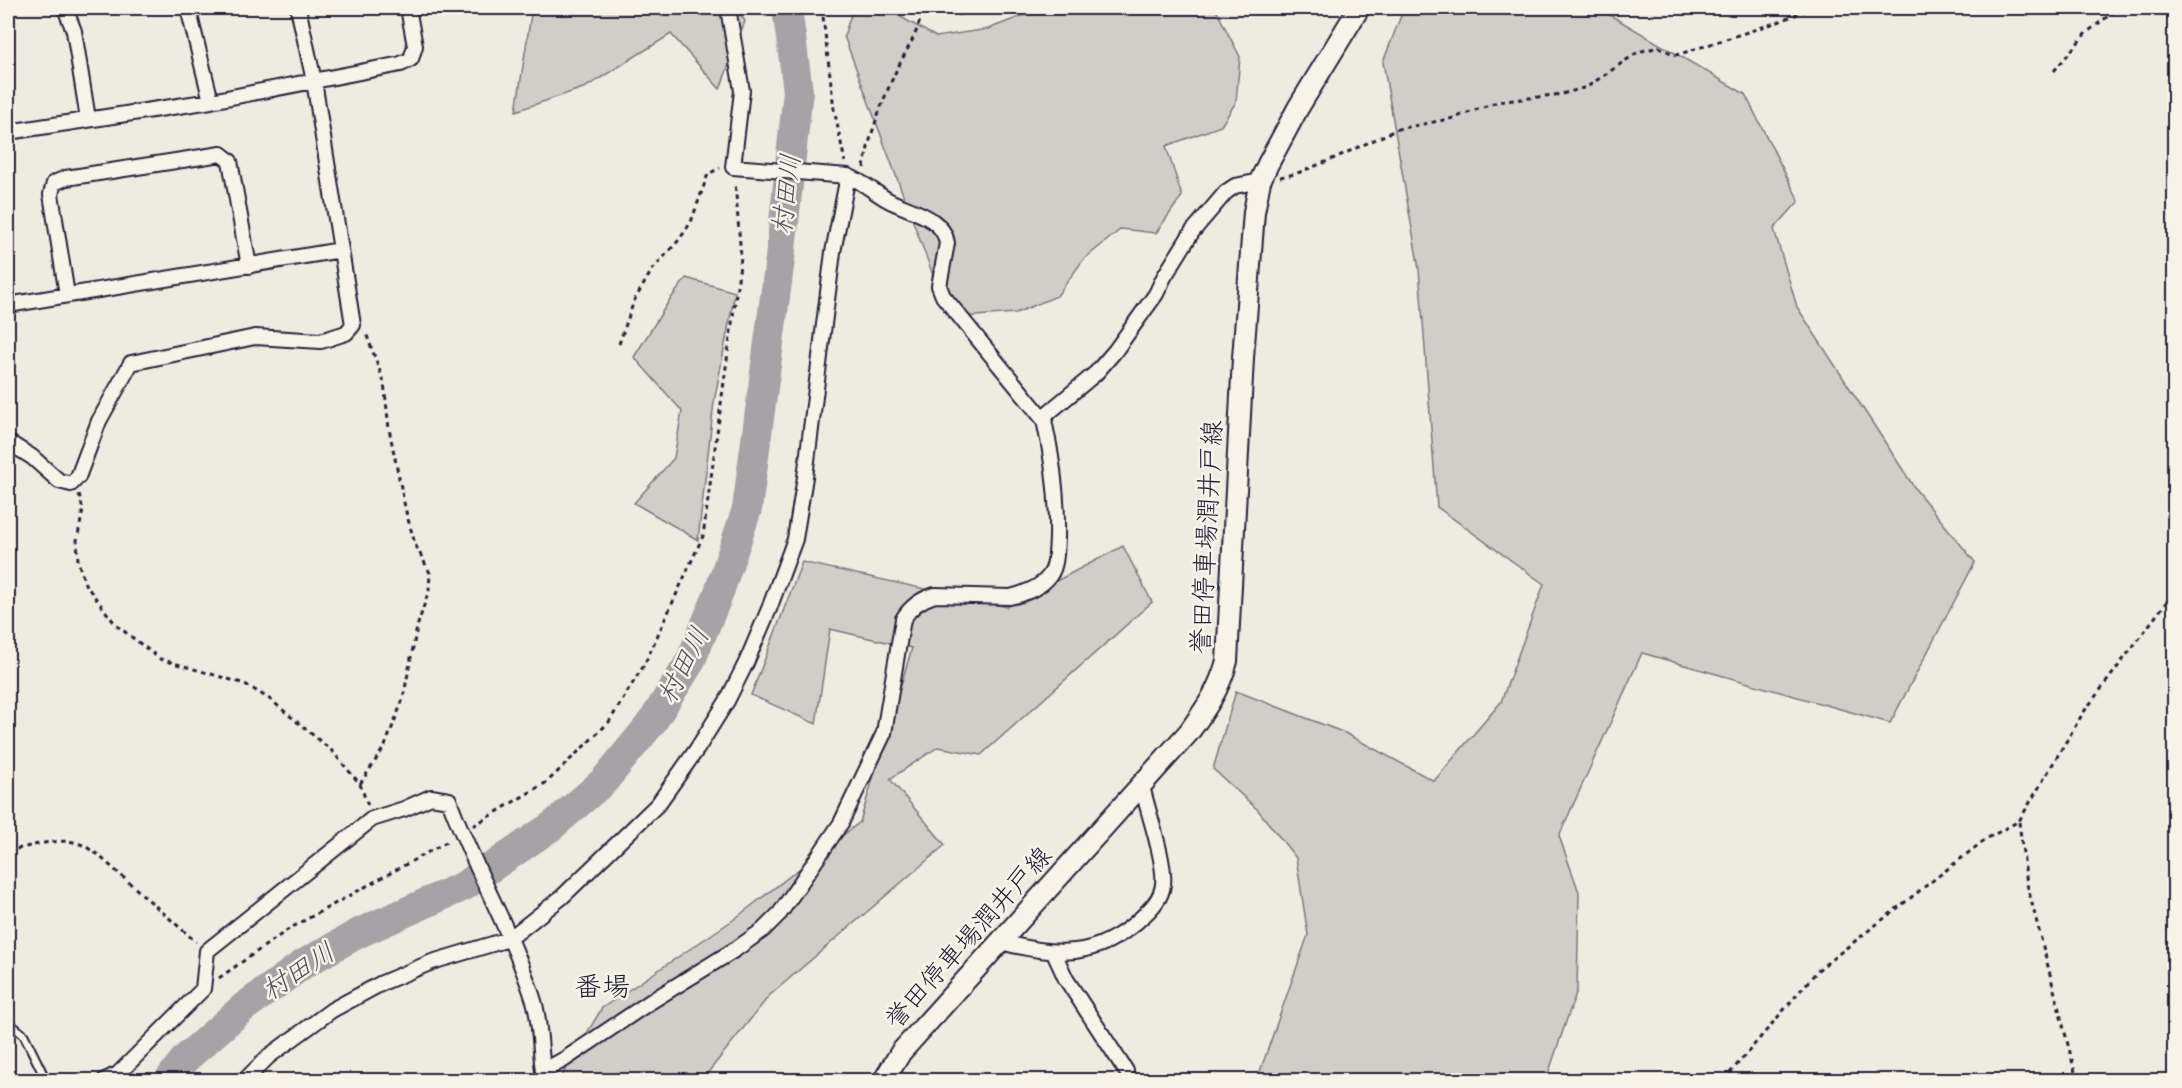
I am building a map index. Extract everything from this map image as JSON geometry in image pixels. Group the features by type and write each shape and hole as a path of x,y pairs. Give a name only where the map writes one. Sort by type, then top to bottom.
{"main road":[{"name":"誉田停車場潤井戸線","path":"884,1080 901,1052 1190,732 1214,697 1227,661 1249,263 1254,212 1260,181 1298,108 1359,8"}],"street":[{"path":"65,8 74,31 88,119"},
{"path":"188,8 212,101"},
{"path":"8,442 32,457 59,481 71,484 78,477 99,421 131,363 255,337 321,341 346,333 353,324 314,81 298,8"},
{"path":"8,132 212,101 401,64 411,59 415,46 408,8"},
{"path":"544,1076 565,1059 650,1002 736,949 763,930 780,913 841,823 884,733 903,619 909,610 925,598 935,595 1010,597 1022,594 1051,575 1056,558 1058,506 1053,461 1044,420 943,296 939,286 947,243 946,236 928,218 888,200 863,181 848,176 733,168 742,91 728,8"},
{"path":"66,295 51,194 54,183 77,176 221,154 230,161 249,266"},
{"path":"245,1080 269,1056 332,1010 432,962 509,939 562,897 658,804 698,749 727,701 770,609 795,539 833,252 848,176"},
{"path":"1044,420 1048,413 1096,373 1114,351 1156,294 1192,232 1226,192 1235,186 1260,181"},
{"path":"8,305 341,250"},
{"path":"1001,942 1031,950 1054,953 1074,952 1111,940 1130,928 1151,909 1163,885 1161,864 1142,786"},
{"path":"105,1080 118,1074 203,989 207,951 372,819 404,809 431,797 449,800 461,833 509,939 534,1002 544,1076"},
{"path":"1054,953 1066,979 1126,1071"}],"lane":[{"path":"8,1022 24,1035 46,1080"}],"path":[{"path":"822,8 834,109 848,176"},
{"path":"863,181 867,150 884,99 897,69 913,42 922,8"},
{"path":"922,15 962,14 986,8"},
{"path":"1260,181 1302,172 1398,129 1454,118 1497,102 1562,94 1587,87 1638,52 1659,47 1675,55 1680,54 1778,22 1812,8"},
{"path":"2054,71 2086,33 2119,8"},
{"path":"203,989 289,929 547,782 609,722 645,663 703,536 741,257 733,168 716,169 708,174 691,222 679,240 652,270 634,302 619,344"},
{"path":"352,311 363,325 384,381 389,429 406,513 415,544 430,573 429,590 417,627 403,699 385,746 360,784"},
{"path":"71,484 78,491 83,510 77,540 78,561 85,584 116,625 160,659 245,684 272,700 332,751 360,784 372,819"},
{"path":"1724,1080 1818,970 1986,839 2019,821 2082,713 2175,592"},
{"path":"2019,821 2027,884 2077,1080"},
{"path":"8,851 42,843 70,841 80,843 97,854 207,951"}],"shaded area":[{"path":"532,8 736,8 745,21 720,89 671,34 586,87 516,111"},
{"path":"853,8 885,8 936,37 988,29 1043,8 1215,8 1240,57 1236,102 1221,126 1166,146 1182,196 1156,233 1121,229 1083,260 1057,296 1016,313 949,318 844,36"},
{"path":"1404,8 1598,8 1745,94 1799,201 1774,229 1797,307 1916,490 1975,562 1890,723 1642,653 1559,836 1579,892 1577,990 1546,1080 1257,1080 1308,935 1296,858 1258,810 1213,769 1236,691 1345,733 1434,781 1501,702 1544,584 1437,507 1419,269 1383,62"},
{"path":"686,278 735,292 714,402 698,540 634,503 674,458 682,411 634,357"},
{"path":"1123,546 1152,602 981,755 938,747 890,779 945,845 769,996 702,1080 559,1080 602,1008 733,920 860,822 912,648 830,629 816,724 751,695 802,562 1007,607"}],"waterway":[{"name":"村田川","path":"169,1080 185,1059 244,1007 305,963 359,933 464,886 552,826 603,782 653,721 690,662 718,595 747,509 780,259 798,91 787,8"}],"district":[{"name":"番場","path":"602,986"}]}
